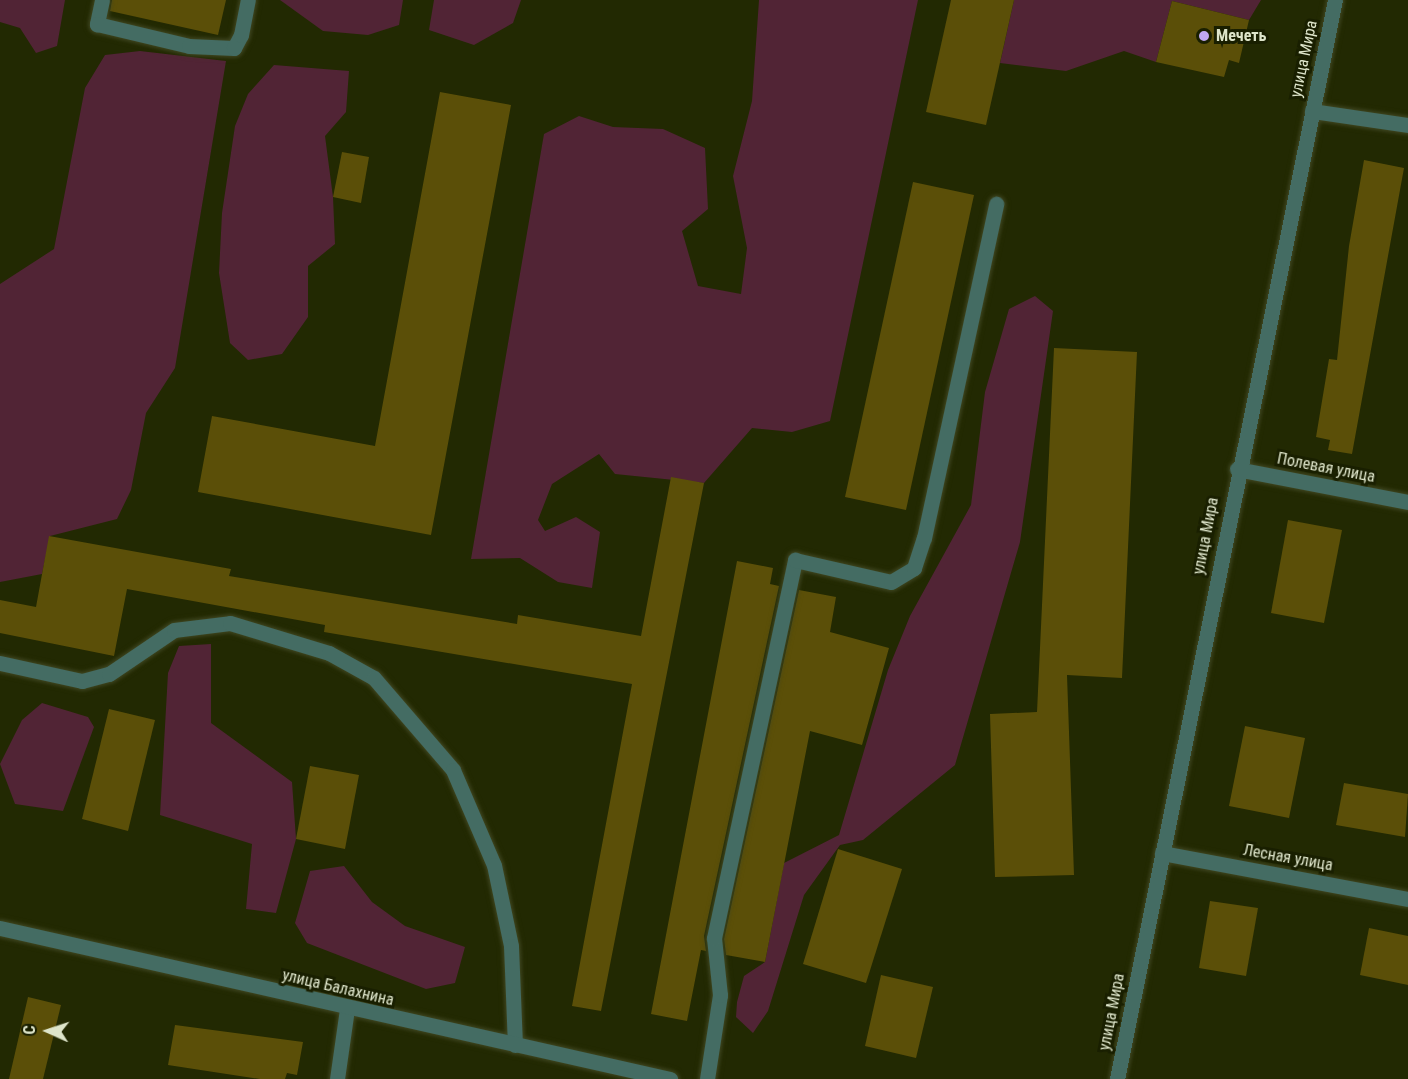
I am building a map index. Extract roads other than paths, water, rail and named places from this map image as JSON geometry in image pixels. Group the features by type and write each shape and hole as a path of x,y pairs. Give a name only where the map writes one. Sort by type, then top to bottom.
{"street":[{"path":"102,0 97,24 189,46 234,48 242,35 249,0"},
{"name":"улица Мира","path":"1117,1079 1238,469 1335,0"},
{"path":"1312,111 1408,125"},
{"path":"707,1079 720,995 714,938 795,560 891,582 914,568 924,538 996,204"},
{"name":"Полевая улица","path":"1238,469 1408,502"},
{"path":"0,663 82,681 109,674 174,630 230,623 329,653 374,678 453,770 494,865 511,946 514,1045"},
{"name":"Лесная улица","path":"1162,853 1408,899"},
{"name":"улица Балахнина","path":"0,928 347,1009 670,1079"},
{"path":"337,1079 347,1009"}],"place":[{"name":"Мечеть","path":"1204,36"}]}
